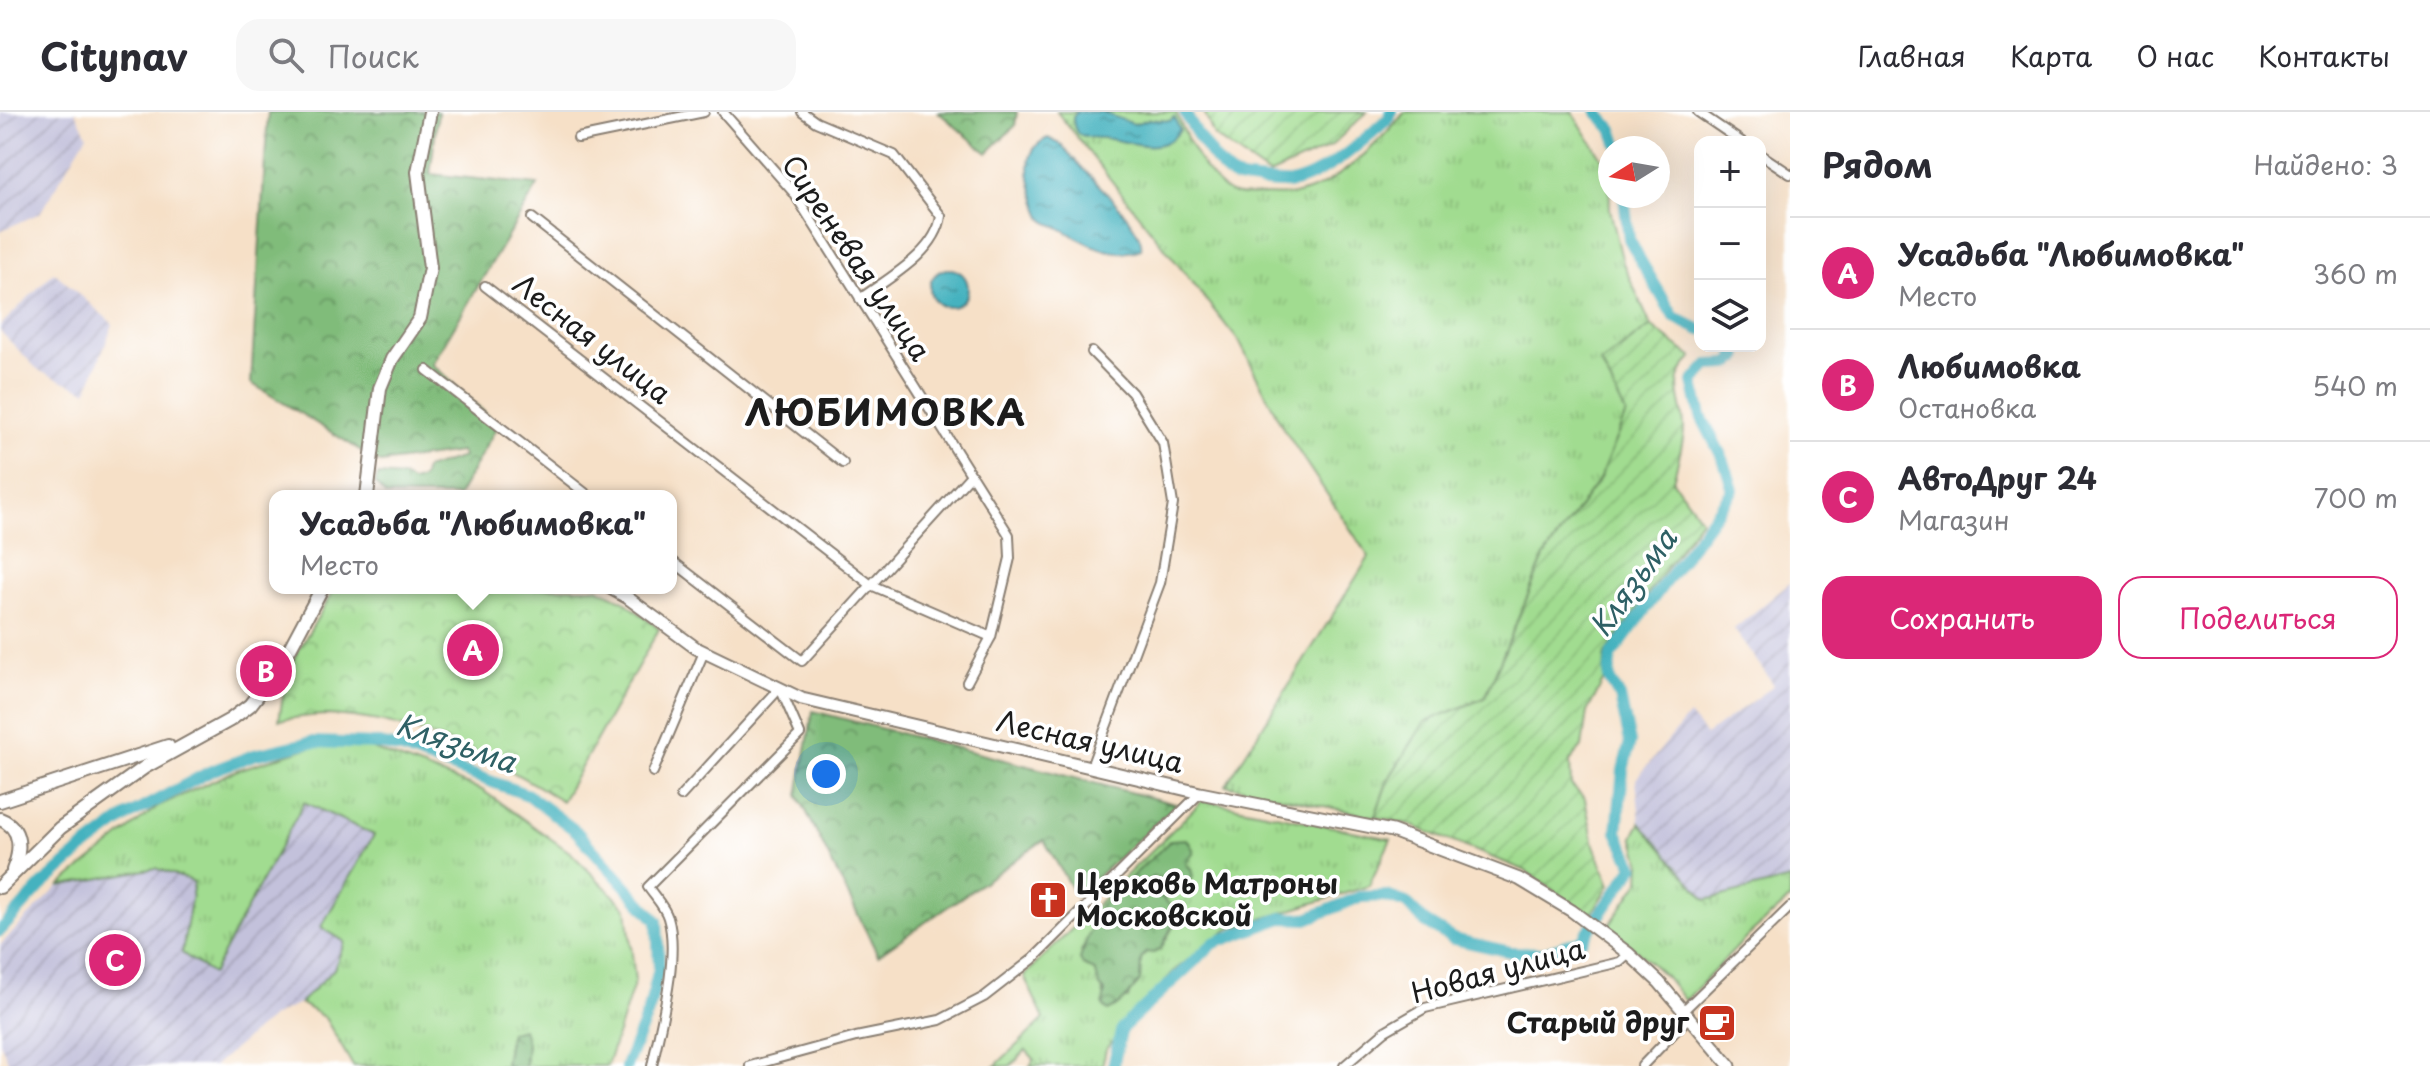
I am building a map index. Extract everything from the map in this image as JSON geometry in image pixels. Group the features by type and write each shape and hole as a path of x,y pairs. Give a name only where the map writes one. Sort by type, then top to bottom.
{"main road":[{"path":"368,490 380,388 392,359 420,318 430,268 418,172 430,112"},
{"path":"0,887 60,828 145,767 240,712 263,691 281,665 319,594"},
{"path":"0,801 208,731"},
{"path":"0,819 8,823 19,842 20,853 11,877"}],"street":[{"path":"578,138 704,112"},
{"name":"Сиреневая улица","path":"723,112 794,193 1009,535 1010,558 991,637 967,682"},
{"path":"802,112 816,122 894,155 941,216 939,230 912,261 860,299"},
{"path":"1698,112 1733,136"},
{"path":"1766,158 1790,174"},
{"path":"532,218 843,463"},
{"name":"Лесная улица","path":"485,286 871,585 991,637"},
{"path":"1091,767 1160,583 1173,504 1163,443 1132,393 1092,352"},
{"path":"427,370 581,490"},
{"path":"677,565 802,661 971,475"},
{"name":"Лесная улица","path":"621,594 704,652 802,699 1200,793 1392,831 1519,879 1572,911 1629,954 1730,1066"},
{"path":"653,772 704,652"},
{"path":"652,1066 665,1002 672,944 668,916 648,887 800,734 780,688 681,796"},
{"path":"750,1066 856,1037 940,1020 984,997 1033,959 1200,793"},
{"path":"1642,1066 1686,1014 1790,907"},
{"name":"Новая улица","path":"1344,1066 1385,1031 1425,1008 1620,962 1629,954"}],"shaded area":[{"path":"0,112 75,112 87,135 40,213 0,231"},
{"path":"54,272 113,324 87,391 39,371 0,331 0,326"},
{"path":"1790,583 1790,879 1706,900 1640,823 1636,779 1689,715 1706,735 1774,685 1734,629"},
{"path":"304,802 375,834 321,926 345,942 334,969 300,1003 272,1017 214,1066 10,1066 0,1042 0,945 59,886 156,868 194,882 182,953 212,974"}],"green space":[{"path":"268,112 438,112 430,174 538,185 432,364 498,425 461,490 380,490 375,484 378,475 403,477 412,482 422,479 425,469 463,457 460,452 381,463 251,383"},
{"path":"938,112 1017,112 1015,126 987,153"},
{"path":"1057,112 1176,112 1209,174 1225,190 1242,196 1292,195 1324,184 1369,150 1405,112 1572,112 1598,152 1598,208 1610,208 1623,263 1651,326 1601,363 1627,413 1600,478 1544,557 1485,698 1425,722 1388,780 1375,817 1226,785 1369,557 1283,428 1240,343"},
{"path":"1204,112 1367,112 1330,147 1269,175 1214,136"},
{"path":"1651,326 1693,358 1680,375 1678,384 1684,430 1673,481 1701,519 1605,654 1604,680 1587,712 1582,747 1570,761 1571,785 1585,799 1594,845 1610,885 1590,916 1524,870 1408,824 1375,817 1388,780 1425,722 1485,698 1544,557 1600,478 1626,414 1601,363"},
{"path":"331,594 609,594 624,601 659,629 562,801 480,756 420,732 359,718 328,715 279,720 287,670"},
{"path":"813,711 1176,804 1076,897 1044,840 878,955 798,795"},
{"path":"314,746 370,748 482,790 571,853 627,909 635,981 607,1066 525,1066 527,1043 510,1032 505,1066 353,1066 325,1018 300,1003 334,969 345,942 321,927 374,835 304,802 212,974 182,953 194,882 156,868 59,886 158,806 237,770"},
{"path":"1203,800 1391,839 1369,886 1229,929 1175,970 1106,1049 1102,1066 1030,1066 1034,1059 1026,1050 1011,1066 995,1066 1044,1019 1024,976","holes":["1194,851 1185,864 1181,885 1160,877 1147,881 1144,888 1165,900 1174,925 1160,950 1146,952 1141,959 1140,981 1128,999 1105,998 1096,971 1081,952 1098,920 1099,907"]},
{"path":"1640,823 1706,900 1790,879 1790,899 1747,937 1685,1001 1666,977 1609,926 1640,880 1641,863 1633,837"},
{"path":"1187,839 1194,851 1186,864 1193,877 1179,884 1153,877 1144,888 1169,904 1177,917 1160,950 1146,952 1141,959 1140,981 1122,1002 1108,1011 1103,1006 1105,991 1099,986 1096,972 1083,965 1080,959 1089,933 1098,921 1099,907 1171,840"},
{"path":"523,1029 527,1043 525,1066 505,1066 510,1032"}],"water":[{"path":"1077,112 1101,112 1134,124 1149,119 1170,121 1174,117 1180,130 1173,138 1155,145 1088,137 1079,134 1075,128 1073,117"},
{"path":"1048,138 1062,145 1123,212 1140,239 1141,249 1119,252 1099,248 1043,219 1031,185 1029,167 1033,150"},
{"path":"949,269 963,274 968,288 963,302 949,307 935,302 930,288 935,274"}],"waterway":[{"name":"Клязьма","path":"1185,112 1206,148 1228,173 1244,179 1286,183 1330,166 1379,127 1391,112"},
{"name":"Клязьма","path":"1597,112 1615,136"},
{"name":"Клязьма","path":"1625,208 1629,239 1642,263 1674,317 1694,327"},
{"name":"Клязьма","path":"1113,1066 1122,1028 1214,943 1282,918 1307,919 1360,897 1386,896 1406,903 1425,922 1453,939 1511,952 1542,953 1582,940 1634,867 1617,832 1623,770 1630,742 1620,697 1609,679 1611,656 1733,490 1724,461 1701,416 1693,382 1708,365 1728,364 1738,357 1734,352"},
{"name":"Клязьма","path":"0,931 41,886 84,848 126,817 211,771 254,755 311,742 380,744 405,750 528,795 576,831 657,921 659,968 649,1010 626,1066"}],"place":[{"name":"Усадьба \"Любимовка\"","path":"473,650"},
{"name":"Любимовка","path":"266,671"},
{"name":"Церковь Матроны Московской","path":"1048,900"},
{"name":"АвтоДруг 24","path":"115,960"},
{"name":"Старый друг","path":"1717,1023"}],"district":[{"name":"ЛЮБИМОВКА","path":"886,413"}]}
